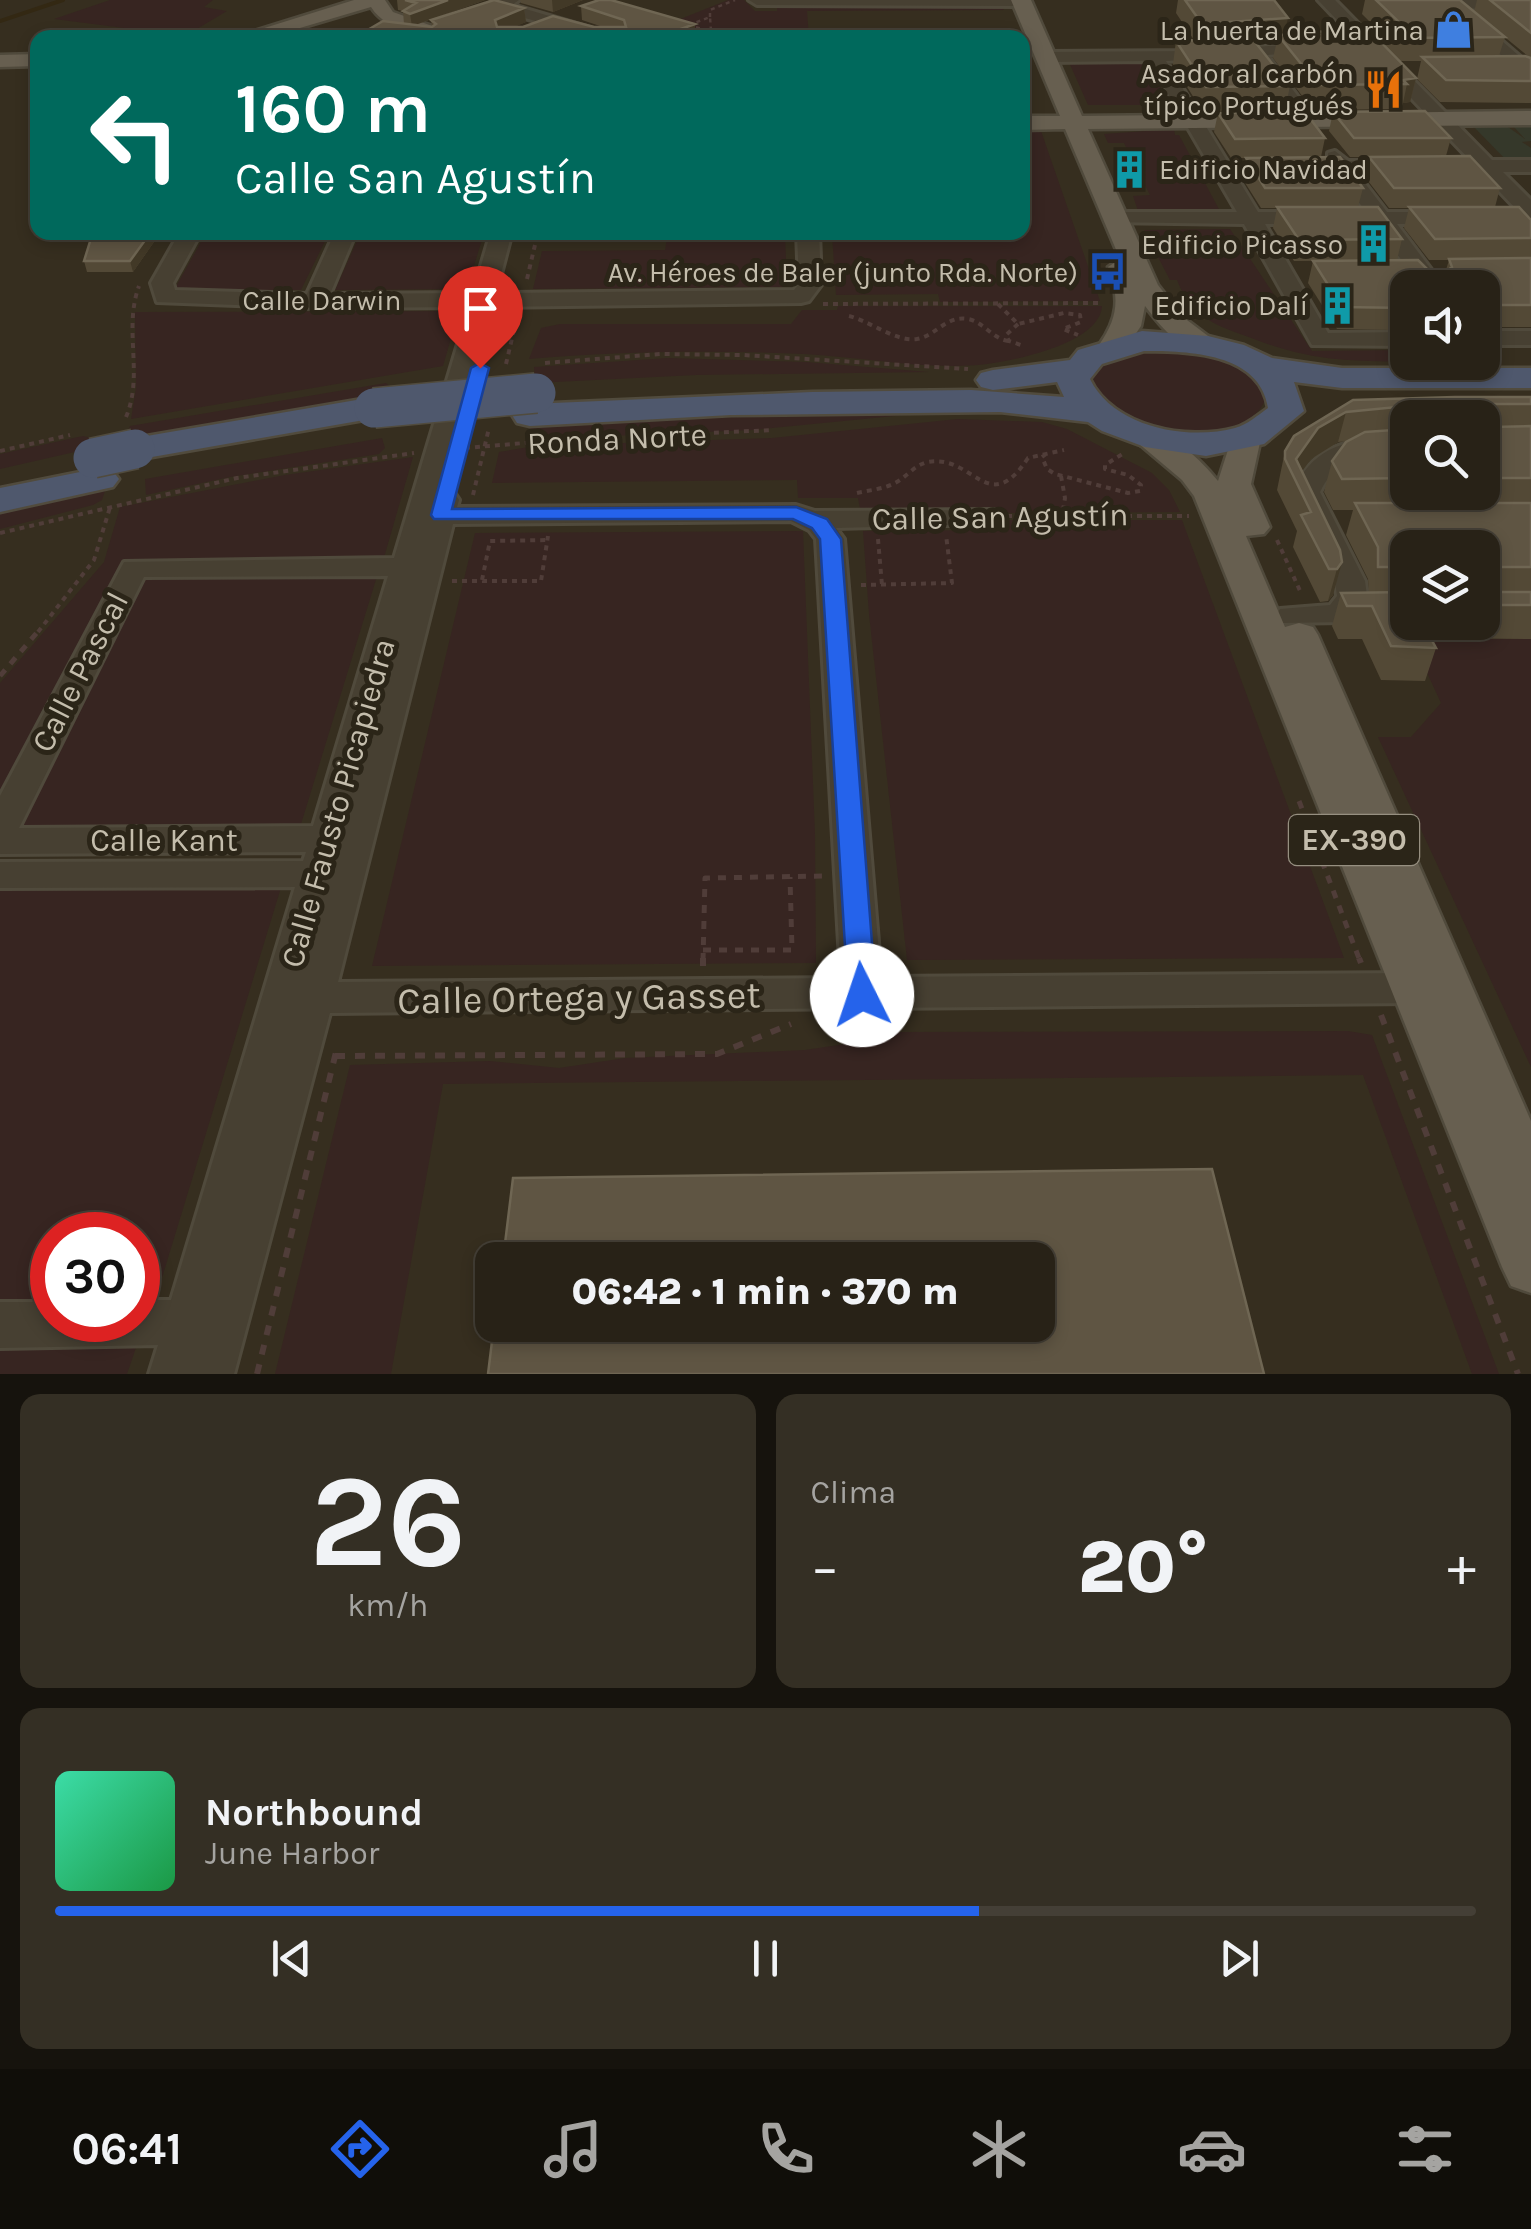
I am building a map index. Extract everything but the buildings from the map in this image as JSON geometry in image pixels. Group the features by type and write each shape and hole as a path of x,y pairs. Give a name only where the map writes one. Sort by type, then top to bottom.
{"highway":[{"name":"Ronda Norte","path":"0,477 116,459 278,444 377,420 536,396 687,385 1022,379 1090,355 1102,341 1204,345 1262,366 1342,378 1531,378"},
{"path":"1074,358 1072,382 1076,397 1089,411"},
{"path":"1262,366 1279,381 1287,396 1286,410"},
{"name":"Ronda Norte","path":"536,396 622,406 1014,401 1089,411 1114,426 1130,443 1214,443 1245,438"},
{"path":"1245,438 1264,431 1286,410 1343,401 1531,397"},
{"name":"Ronda Norte","path":"0,500 116,459"}],"main road":[{"path":"1010,1 1024,30"},
{"path":"1021,1 1046,57 1133,295 1134,308 1126,332 1102,341"},
{"path":"298,30 385,10"},
{"path":"283,30 385,10 419,30"},
{"path":"1030,43 1156,304 1204,345"},
{"path":"0,58 30,57"},
{"path":"1030,115 1066,118 1531,115"},
{"path":"1030,122 1066,118"},
{"name":"EX-390","path":"1245,438 1234,484 1299,611 1531,1184"},
{"name":"EX-390","path":"1130,443 1194,473 1212,495 1397,999 1531,1267"}],"street":[{"path":"762,1 1021,1"},
{"path":"1328,2 1358,5"},
{"path":"1328,2 1489,166 1531,215"},
{"path":"1447,2 1528,71"},
{"path":"477,11 503,3 586,30"},
{"path":"1394,4 1531,3"},
{"path":"528,30 587,9"},
{"path":"1046,57 1255,52 1368,42"},
{"path":"1255,52 1342,167 1428,270"},
{"path":"1154,56 1191,117 1233,168 1249,218 1320,340 1390,339"},
{"path":"1497,69 1528,71"},
{"path":"1395,70 1420,70"},
{"path":"1292,168 1531,166"},
{"path":"1114,218 1531,215"},
{"name":"Calle Darwin","path":"186,240 162,283 164,297 315,301 801,296"},
{"path":"315,301 342,240"},
{"name":"Calle Fausto Picapiedra","path":"447,450 480,368 500,240"},
{"name":"Calle Fausto Picapiedra","path":"209,1374 299,998 489,300 514,240"},
{"path":"801,296 810,285 808,240"},
{"path":"1280,272 1307,272"},
{"path":"1500,338 1531,338"},
{"path":"1339,615 1352,596 1350,582 1306,492 1320,466 1350,447 1390,447"},
{"name":"Calle San Agustín","path":"430,516 550,527 796,513 820,524 830,539 862,995"},
{"name":"Calle San Agustín","path":"811,520 940,531 986,516"},
{"path":"1319,523 1356,523"},
{"name":"Calle Pascal","path":"0,830 134,568 414,574"},
{"name":"Calle Fausto Picapiedra","path":"174,1374 299,998 322,856 414,574"},
{"path":"1350,582 1374,604 1390,609"},
{"path":"1299,611 1339,615 1390,613"},
{"name":"Calle Kant","path":"0,841 322,856"},
{"name":"Calle Kant","path":"0,875 322,856"},
{"name":"Calle Ortega y Gasset","path":"299,998 862,995 1397,999"},
{"path":"0,1325 190,1322"}],"path":[{"path":"711,30 710,10 736,0"},
{"path":"707,30 689,25 710,17"},
{"path":"0,676 82,580 94,560 130,410 130,311 143,278"},
{"path":"801,296 820,304 1118,303"},
{"path":"998,304 1018,324"},
{"path":"1009,341 1007,330 1018,324 1073,313 1082,318 1064,332 1102,341"},
{"path":"848,316 872,320 905,338 917,339 947,320 970,319 996,339 1021,345"},
{"path":"1074,358 1102,341"},
{"name":"Ronda Norte","path":"0,450 116,459 237,478 447,450 536,396 586,358 742,354 981,370"},
{"name":"Ronda Norte","path":"480,368 536,396"},
{"name":"Ronda Norte","path":"642,436 788,429"},
{"path":"1048,452 1042,457 1046,469 1128,493 1140,491 1142,485 1136,479 1105,469 1105,464 1130,443"},
{"path":"857,493 888,486 926,462 943,461 975,482 1003,485 1022,473 1028,458 1064,450"},
{"name":"Ronda Norte","path":"0,533 116,459"},
{"path":"1061,476 1065,498 1062,516"},
{"path":"1185,505 1194,529"},
{"name":"Calle San Agustín","path":"986,516 1189,516"},
{"path":"414,574 482,580 540,581 550,527 490,541 482,580"},
{"path":"1277,527 1277,540 1299,611"},
{"path":"834,586 952,583 940,531"},
{"path":"882,585 876,539 894,539"},
{"path":"702,997 705,878 854,876"},
{"path":"703,950 792,950 790,877"},
{"path":"1397,999 1518,1374"},
{"path":"335,1056 718,1054 808,1017"}],"shaded area":[{"path":"110,0 213,0 204,7 227,11 195,30 140,30 54,19"},
{"path":"728,0 744,0 755,11 777,11 777,3 999,4 1004,10 807,11 808,30 686,30 678,20"},
{"path":"1068,60 1148,60 1174,105 1088,105"},
{"path":"1474,127 1508,127 1525,139 1514,127 1531,127 1531,141 1522,142 1531,148 1531,162 1508,162"},
{"path":"1174,129 1220,211 1138,211 1133,196 1150,195 1124,143 1108,143 1104,134"},
{"path":"1030,131 1041,131 1100,301 940,302 938,294 836,295 832,240 1030,240"},
{"path":"1230,229 1312,351 1390,350 1390,361 1311,356 1218,325 1190,304 1177,280 1170,280 1144,230"},
{"path":"202,240 326,240 301,290 174,290"},
{"path":"357,240 482,240 467,289 335,290"},
{"path":"667,240 785,240 787,287 533,289 542,251 665,250"},
{"path":"838,306 1102,306 1098,319 1073,340 1036,354 987,364 941,366 735,352 529,359 541,328 560,324 791,324 802,310 837,310"},
{"path":"459,311 443,366 131,419 136,388 135,312"},
{"path":"1148,350 1200,354 1233,363 1247,371 1266,398 1248,420 1220,430 1187,431 1153,425 1123,413 1101,398 1093,381 1109,361"},
{"path":"668,358 806,362 929,372 696,375 535,383 534,367"},
{"path":"386,383 401,396 125,440 130,426"},
{"path":"925,413 753,430 538,439 525,423 684,414"},
{"path":"958,419 1042,422 1067,429 1152,473 1169,490 1180,512 861,514 858,498 798,498 797,480 492,483 499,452 535,446 772,438"},
{"path":"83,436 100,440 101,446 0,469 0,454"},
{"path":"382,438 385,448 379,454 230,477 146,495 145,479"},
{"path":"413,457 383,561 125,562 0,804 0,683 104,562 120,507 285,475"},
{"path":"106,488 102,500 93,505 0,529 0,511"},
{"path":"989,520 1182,520 1344,958 907,960 863,531 990,530"},
{"path":"803,531 816,963 372,966 475,533"},
{"path":"378,573 298,834 7,837 140,574"},
{"path":"1531,639 1531,1067 1378,737 1411,737 1441,703 1412,640"},
{"path":"283,881 160,1284 160,1212 30,1212 30,1318 0,1318 0,883"},
{"path":"1348,1031 1372,1035 1499,1374 1472,1374 1363,1075 443,1084 391,1374 275,1374 350,1065 490,1061 559,1068 625,1058 805,1050 872,1040 893,1032"},
{"path":"0,1336 30,1336 30,1342 138,1342 127,1374 0,1374"}],"waterway":[{"path":"0,21 63,0"}],"place":[{"name":"La huerta de Martina","path":"1454,30"},
{"name":"Asador al carbón típico Portugués","path":"1384,89"},
{"name":"Edificio Navidad","path":"1129,169"},
{"name":"Edificio Picasso","path":"1373,244"},
{"name":"Av. Héroes de Baler (junto Rda. Norte)","path":"1108,272"},
{"name":"Edificio Dalí","path":"1338,305"}],"route":[{"path":"480,368 441,515 796,513 820,524 830,539 862,995"}]}
